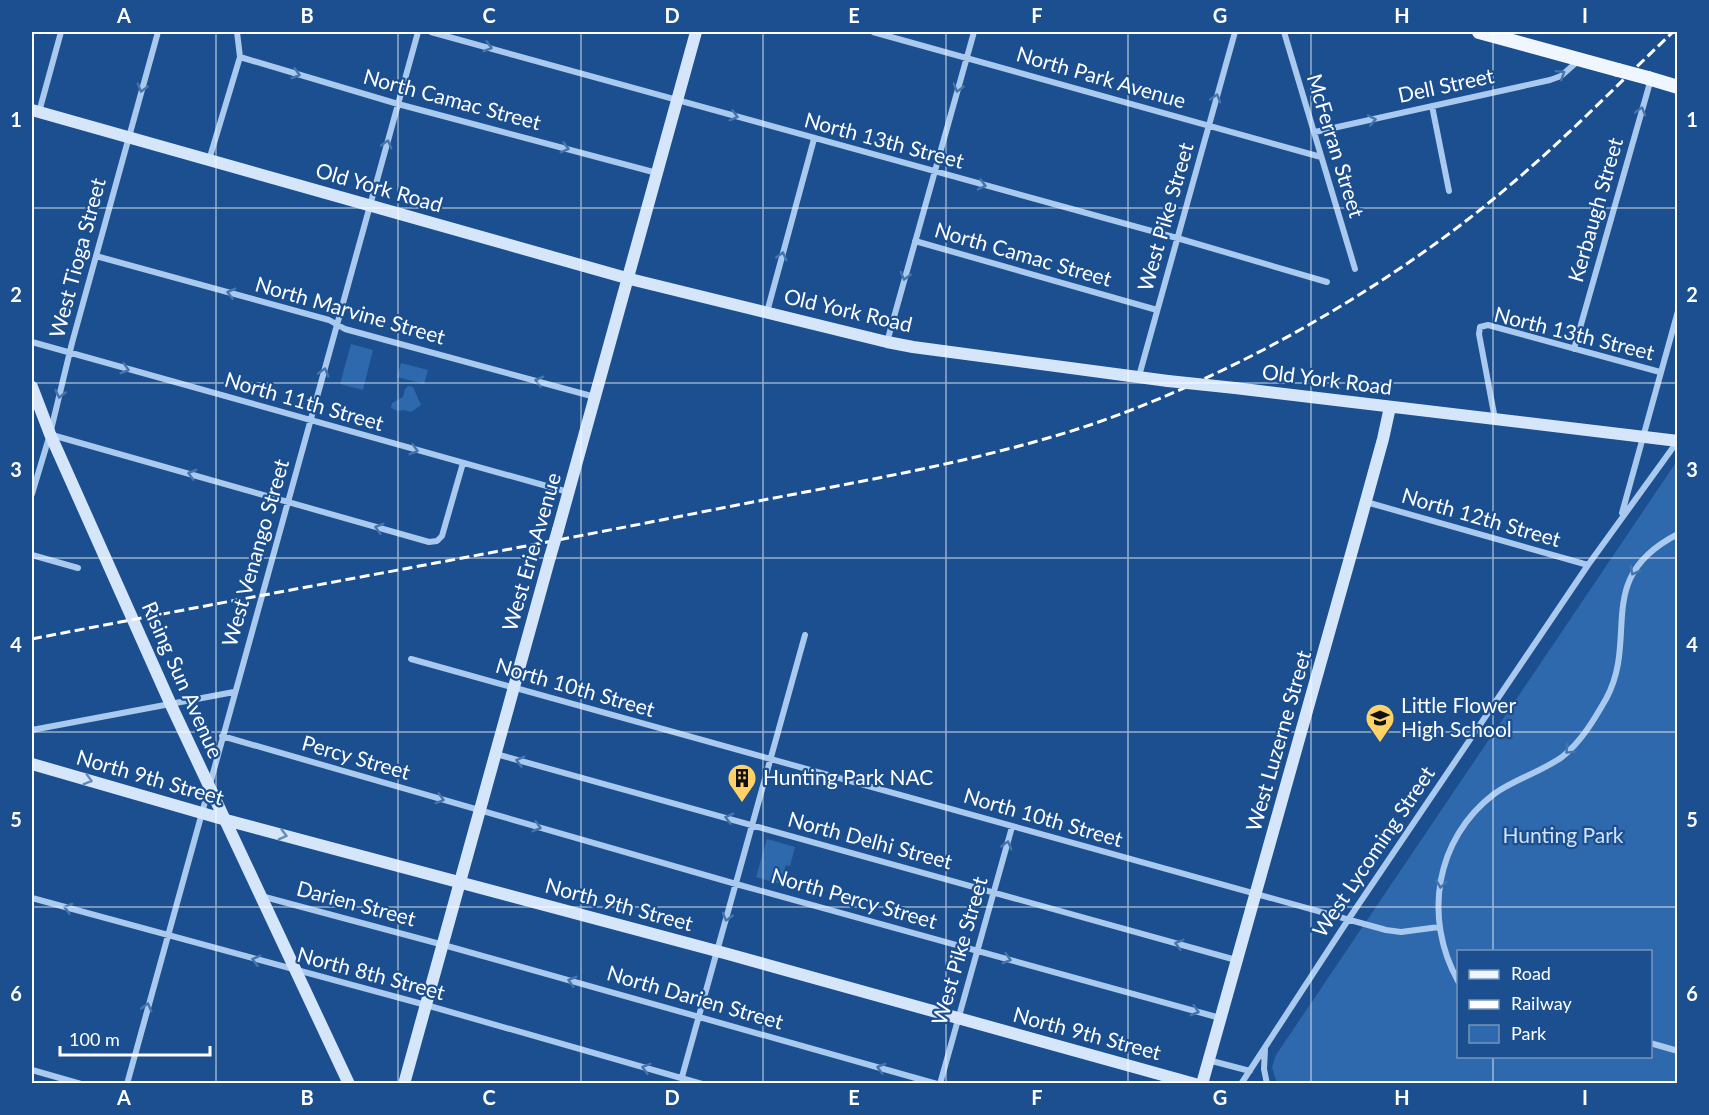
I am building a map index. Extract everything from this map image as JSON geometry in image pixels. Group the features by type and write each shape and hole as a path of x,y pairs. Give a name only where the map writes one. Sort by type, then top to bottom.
{"main road":[{"path":"1483,32 1677,87"}],"street":[{"path":"35,111 61,32"},
{"name":"West Tioga Street","path":"32,494 158,32"},
{"path":"209,160 240,57 237,32"},
{"name":"West Venango Street","path":"127,1083 418,32"},
{"name":"North 13th Street","path":"431,32 1177,238 1327,282"},
{"path":"440,33 452,32"},
{"name":"West Erie Avenue","path":"404,1083 696,32"},
{"name":"North Park Avenue","path":"873,32 1321,157"},
{"path":"887,342 974,32"},
{"name":"West Pike Street","path":"1138,377 1234,32"},
{"name":"McFerran Street","path":"1284,32 1355,269"},
{"name":"North Camac Street","path":"240,57 398,104 657,173"},
{"name":"Dell Street","path":"1315,132 1550,80 1561,76 1579,60"},
{"name":"Kerbaugh Street","path":"1574,350 1649,79"},
{"path":"1432,106 1449,191"},
{"name":"Old York Road","path":"35,111 628,279 887,342 1168,381 1677,441"},
{"path":"767,312 814,139"},
{"name":"North Camac Street","path":"915,241 1157,309"},
{"name":"North Marvine Street","path":"96,256 329,320 345,329 595,397"},
{"name":"West Lycoming Street","path":"1619,522 1677,311"},
{"name":"North 13th Street","path":"1495,419 1479,334 1480,327 1488,325 1660,372"},
{"name":"North 11th Street","path":"32,342 569,492"},
{"name":"Rising Sun Avenue","path":"32,387 50,434 171,705 349,1083"},
{"name":"West Luzerne Street","path":"1202,1083 1366,502 1390,407"},
{"path":"50,434 429,542 436,542 442,536 463,464"},
{"name":"West Lycoming Street","path":"1241,1083 1348,920 1588,565 1677,441"},
{"name":"North 12th Street","path":"1366,502 1588,565"},
{"path":"1457,979 1443,946 1439,927 1438,900 1445,860 1465,822 1495,794 1562,757 1585,733 1607,697 1616,668 1623,602 1628,583 1639,563 1656,547 1677,534"},
{"path":"32,555 78,568"},
{"path":"681,1081 805,635"},
{"name":"North 10th Street","path":"411,659 1386,930 1401,932 1439,927"},
{"path":"32,730 234,692"},
{"name":"Percy Street","path":"222,736 480,810"},
{"name":"North Delhi Street","path":"496,754 1236,960"},
{"name":"North 9th Street","path":"32,764 226,820 460,881 1195,1083"},
{"name":"North Percy Street","path":"480,810 736,884 1220,1018"},
{"name":"West Pike Street","path":"939,1083 1012,827"},
{"name":"Darien Street","path":"261,896 443,945"},
{"name":"North 8th Street","path":"32,898 426,1005 681,1081 702,1083"},
{"name":"North Darien Street","path":"443,945 939,1083"},
{"path":"1652,1044 1677,1052"},
{"path":"1265,1048 1264,1069 1268,1083"},
{"path":"1208,1060 1250,1071"},
{"path":"32,1070 81,1083"}],"green space":[{"path":"351,344 373,350 363,390 340,384"},
{"path":"401,363 428,370 424,384 397,377"},
{"path":"408,386 413,387 421,405 411,412 391,408 392,403 403,397"},
{"name":"Hunting Park","path":"1677,461 1677,1083 1277,1084 1272,1067 1276,1055"},
{"path":"767,839 795,847 790,866 786,865 780,884 756,877"}],"railway":[{"path":"32,639 885,477 1013,448 1135,409 1213,375 1296,332 1362,293 1426,250 1516,180 1673,32"}],"place":[{"name":"Little Flower High School","path":"1380,744"},
{"name":"Hunting Park NAC","path":"742,804"}]}
